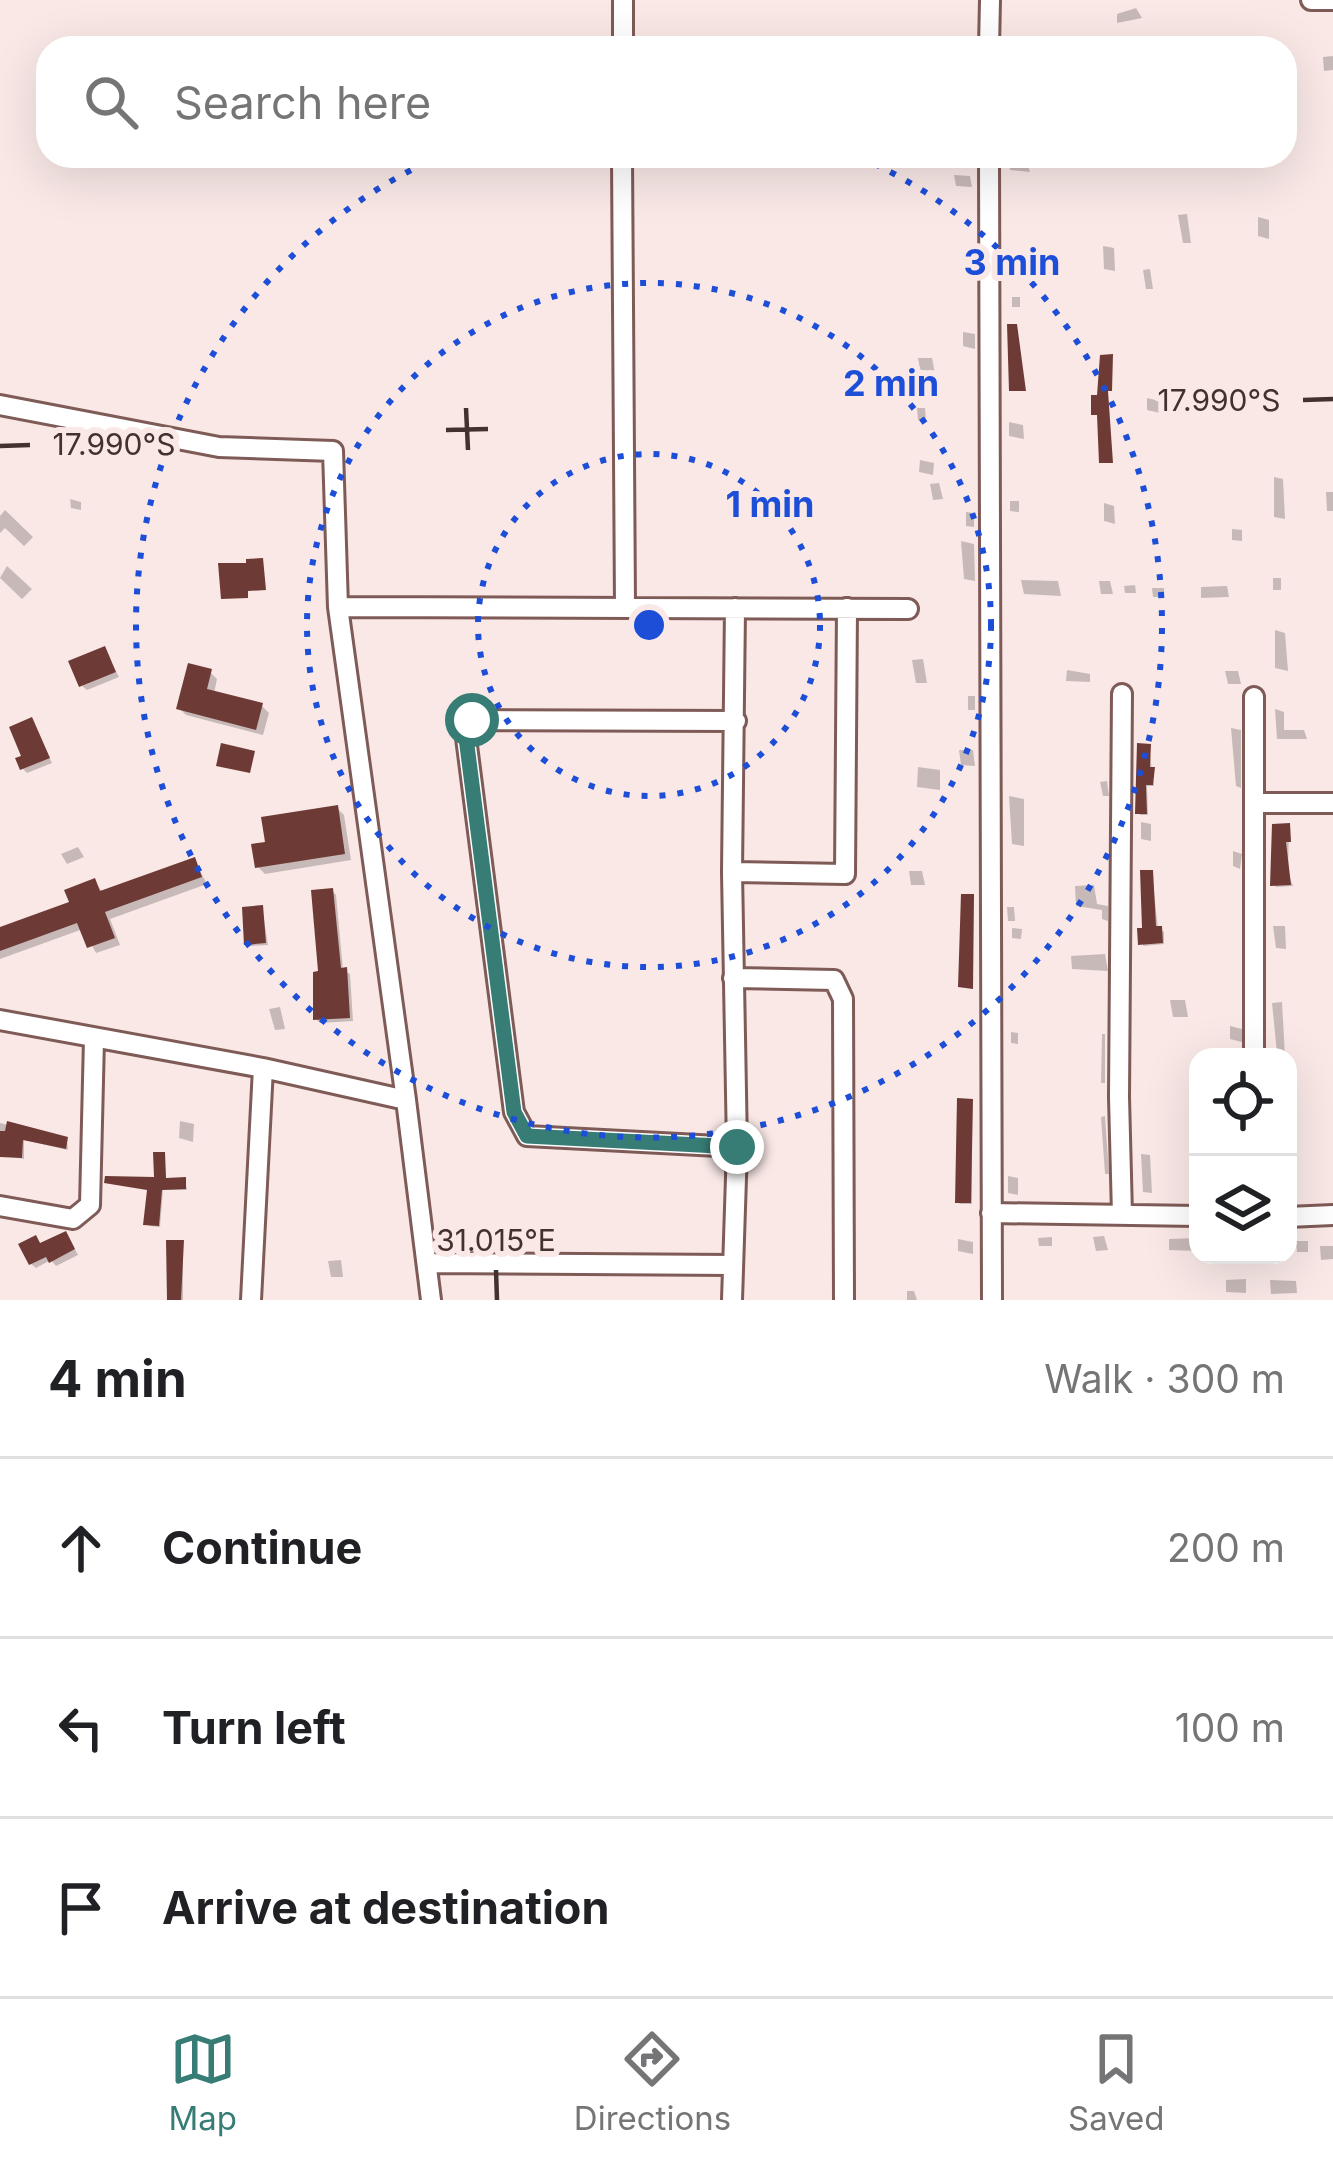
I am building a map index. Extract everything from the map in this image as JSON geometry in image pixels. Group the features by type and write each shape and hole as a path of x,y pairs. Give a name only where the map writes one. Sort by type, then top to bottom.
{"street":[{"path":"623,0 623,36"},
{"path":"989,36 990,0"},
{"path":"1311,0 1333,0"},
{"path":"622,168 625,606"},
{"path":"989,168 992,1300"},
{"path":"0,405 219,447 333,451 338,607 430,1300"},
{"path":"338,607 908,609"},
{"path":"732,1300 737,1147 732,872 735,608"},
{"path":"732,872 845,874 847,608"},
{"path":"1122,694 1119,1097 1123,1215"},
{"path":"1254,697 1254,1048"},
{"path":"736,721 472,720 465,730 514,1112 527,1136 737,1147"},
{"path":"1256,803 1333,803"},
{"path":"734,978 834,980 843,999 844,1300"},
{"path":"0,1020 263,1068 406,1100"},
{"path":"0,1206 73,1219 90,1204 94,1039"},
{"path":"251,1300 263,1068"},
{"path":"991,1213 1189,1216"},
{"path":"1297,1216 1333,1215"},
{"path":"427,1263 732,1265"}],"building":[{"path":"1007,324 1017,324 1026,391 1009,391"},
{"path":"1113,354 1112,391 1108,391 1113,463 1099,463 1097,415 1091,415 1091,395 1097,395 1100,355"},
{"path":"263,558 266,590 248,591 248,598 221,599 218,563"},
{"path":"105,646 116,672 79,687 68,661"},
{"path":"188,663 212,669 207,689 263,703 256,730 176,709"},
{"path":"32,717 50,758 20,770 15,758 21,756 9,727"},
{"path":"221,743 255,751 250,773 216,766"},
{"path":"1137,743 1151,744 1150,767 1155,767 1153,785 1146,785 1147,814 1135,814"},
{"path":"338,805 345,854 255,868 251,844 265,842 261,817"},
{"path":"1290,823 1291,842 1286,842 1291,885 1270,886 1272,824"},
{"path":"195,857 202,877 105,912 115,938 87,948 77,923 0,951 0,927 69,902 64,890 95,878 100,891"},
{"path":"1140,870 1153,870 1156,926 1162,926 1163,943 1138,945"},
{"path":"333,888 341,968 347,967 350,1018 313,1020 313,972 318,971 311,890"},
{"path":"961,894 974,894 973,989 958,987"},
{"path":"263,905 266,943 244,945 242,907"},
{"path":"957,1098 973,1099 971,1203 955,1203"},
{"path":"7,1121 68,1137 66,1149 23,1140 22,1158 0,1157 0,1131 5,1131"},
{"path":"153,1152 165,1152 166,1178 186,1177 186,1189 162,1190 159,1226 143,1225 147,1190 104,1183 105,1176 154,1177"},
{"path":"66,1231 75,1249 49,1263 46,1257 29,1265 18,1244 36,1235 40,1243"},
{"path":"166,1240 184,1240 181,1300 167,1300"}],"route":[{"path":"472,720 465,730 514,1112 527,1136 737,1147"}]}
